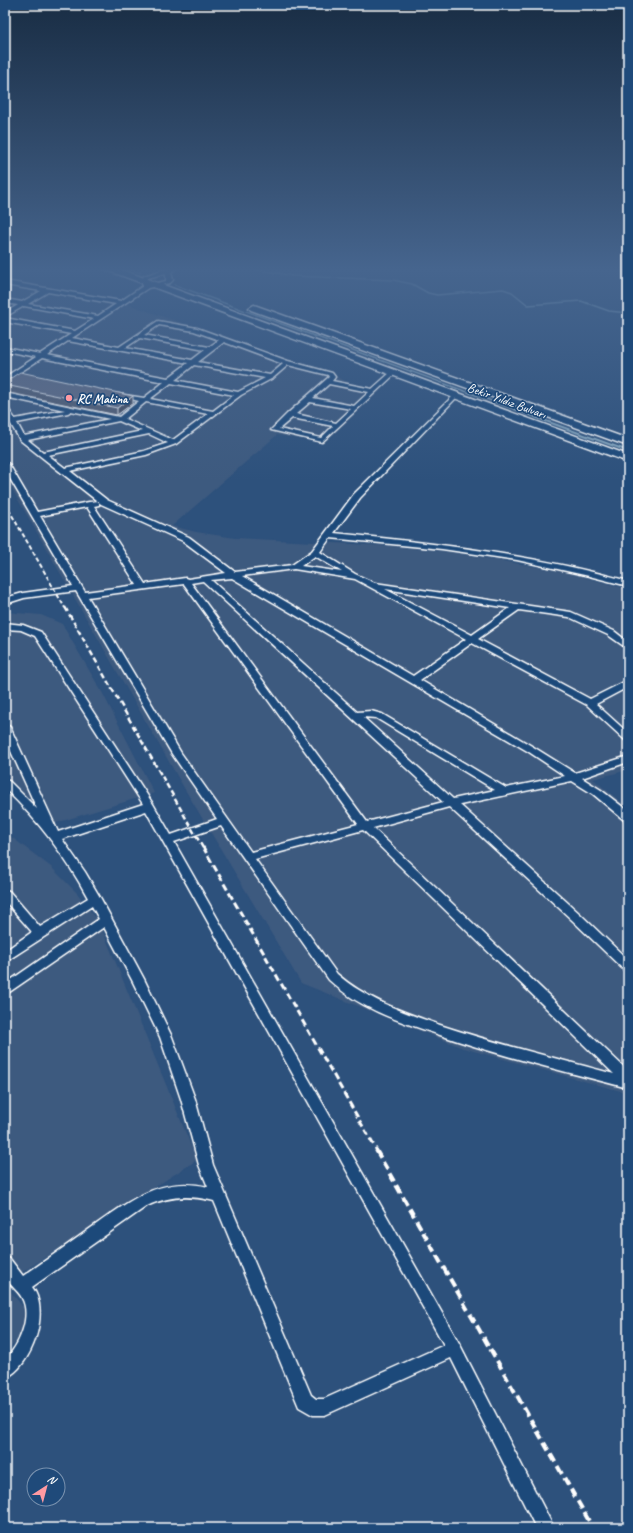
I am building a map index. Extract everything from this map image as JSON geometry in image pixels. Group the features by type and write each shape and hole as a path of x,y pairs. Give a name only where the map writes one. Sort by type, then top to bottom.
{"main road":[{"name":"Bekir Yıldız Bulvarı","path":"298,339 628,459"},
{"name":"Bekir Yıldız Bulvarı","path":"336,339 628,444"}],"street":[{"path":"5,380 67,339 271,377"},
{"path":"120,349 135,339"},
{"path":"153,339 210,349"},
{"path":"218,339 287,363 328,373 331,378 274,430 322,440 372,391 393,373"},
{"path":"22,438 120,419 222,340"},
{"path":"5,349 239,394"},
{"path":"64,470 146,453 174,443 239,394 271,377 287,363"},
{"path":"15,374 22,375"},
{"path":"326,382 372,391"},
{"path":"114,394 214,413"},
{"path":"5,395 120,419 174,443"},
{"path":"294,567 315,553 357,496 455,396"},
{"path":"307,399 354,408"},
{"path":"5,408 22,438 104,502 186,539 232,574 532,750 574,777 628,817"},
{"path":"12,422 74,410"},
{"path":"289,415 337,425"},
{"path":"42,454 150,432"},
{"path":"5,464 177,754 324,967 343,986 366,1001 390,1013 478,1043 628,1083"},
{"path":"34,515 104,502"},
{"path":"90,504 142,586"},
{"path":"328,535 433,545 471,551 563,567 628,584"},
{"path":"315,553 590,703 628,738"},
{"path":"5,601 23,596 142,586 294,567 357,577"},
{"path":"204,578 452,803 628,967"},
{"path":"185,580 364,825 628,1079"},
{"path":"370,584 571,615 611,633 628,646"},
{"path":"414,680 473,640 519,606"},
{"path":"5,626 22,628 38,634 149,806 454,1348 545,1528"},
{"path":"590,703 628,683"},
{"path":"355,715 372,714 379,716 505,792"},
{"path":"5,728 55,836"},
{"path":"248,856 452,803 574,777 628,759"},
{"path":"5,783 26,803 55,836 81,875 138,979 166,1037 188,1099 206,1165 302,1396 308,1404 319,1408 325,1407 454,1348"},
{"path":"55,836 149,806"},
{"path":"168,840 223,821"},
{"path":"5,894 40,933"},
{"path":"5,957 94,899"},
{"path":"5,990 106,920"},
{"path":"23,1285 151,1196 170,1191 190,1190 210,1193 220,1197"},
{"path":"5,1264 30,1295 32,1304 32,1324 19,1357 5,1370"}],"shaded area":[{"path":"5,339 225,339 272,355 318,368 356,386 380,391 324,443 277,435 172,526 196,532 235,538 392,546 451,552 561,571 628,589 628,770 593,779 628,808 628,1093 463,1048 301,983 183,786 5,477"},
{"path":"5,612 41,615 62,624 103,694 154,793 49,825 5,774"},
{"path":"6,833 51,867 77,893 99,922 197,1160 5,1283"},
{"path":"5,1285 36,1323 5,1351"}],"building":[{"path":"20,372 133,396 117,408 5,385 5,382"}],"waterway":[{"path":"321,339 538,418"},
{"path":"535,417 628,451"}],"railway":[{"path":"5,503 65,608"},
{"path":"65,607 203,848"},
{"path":"203,847 377,1151"},
{"path":"376,1150 593,1528"}],"place":[{"name":"RC Makina","path":"69,398"}]}
